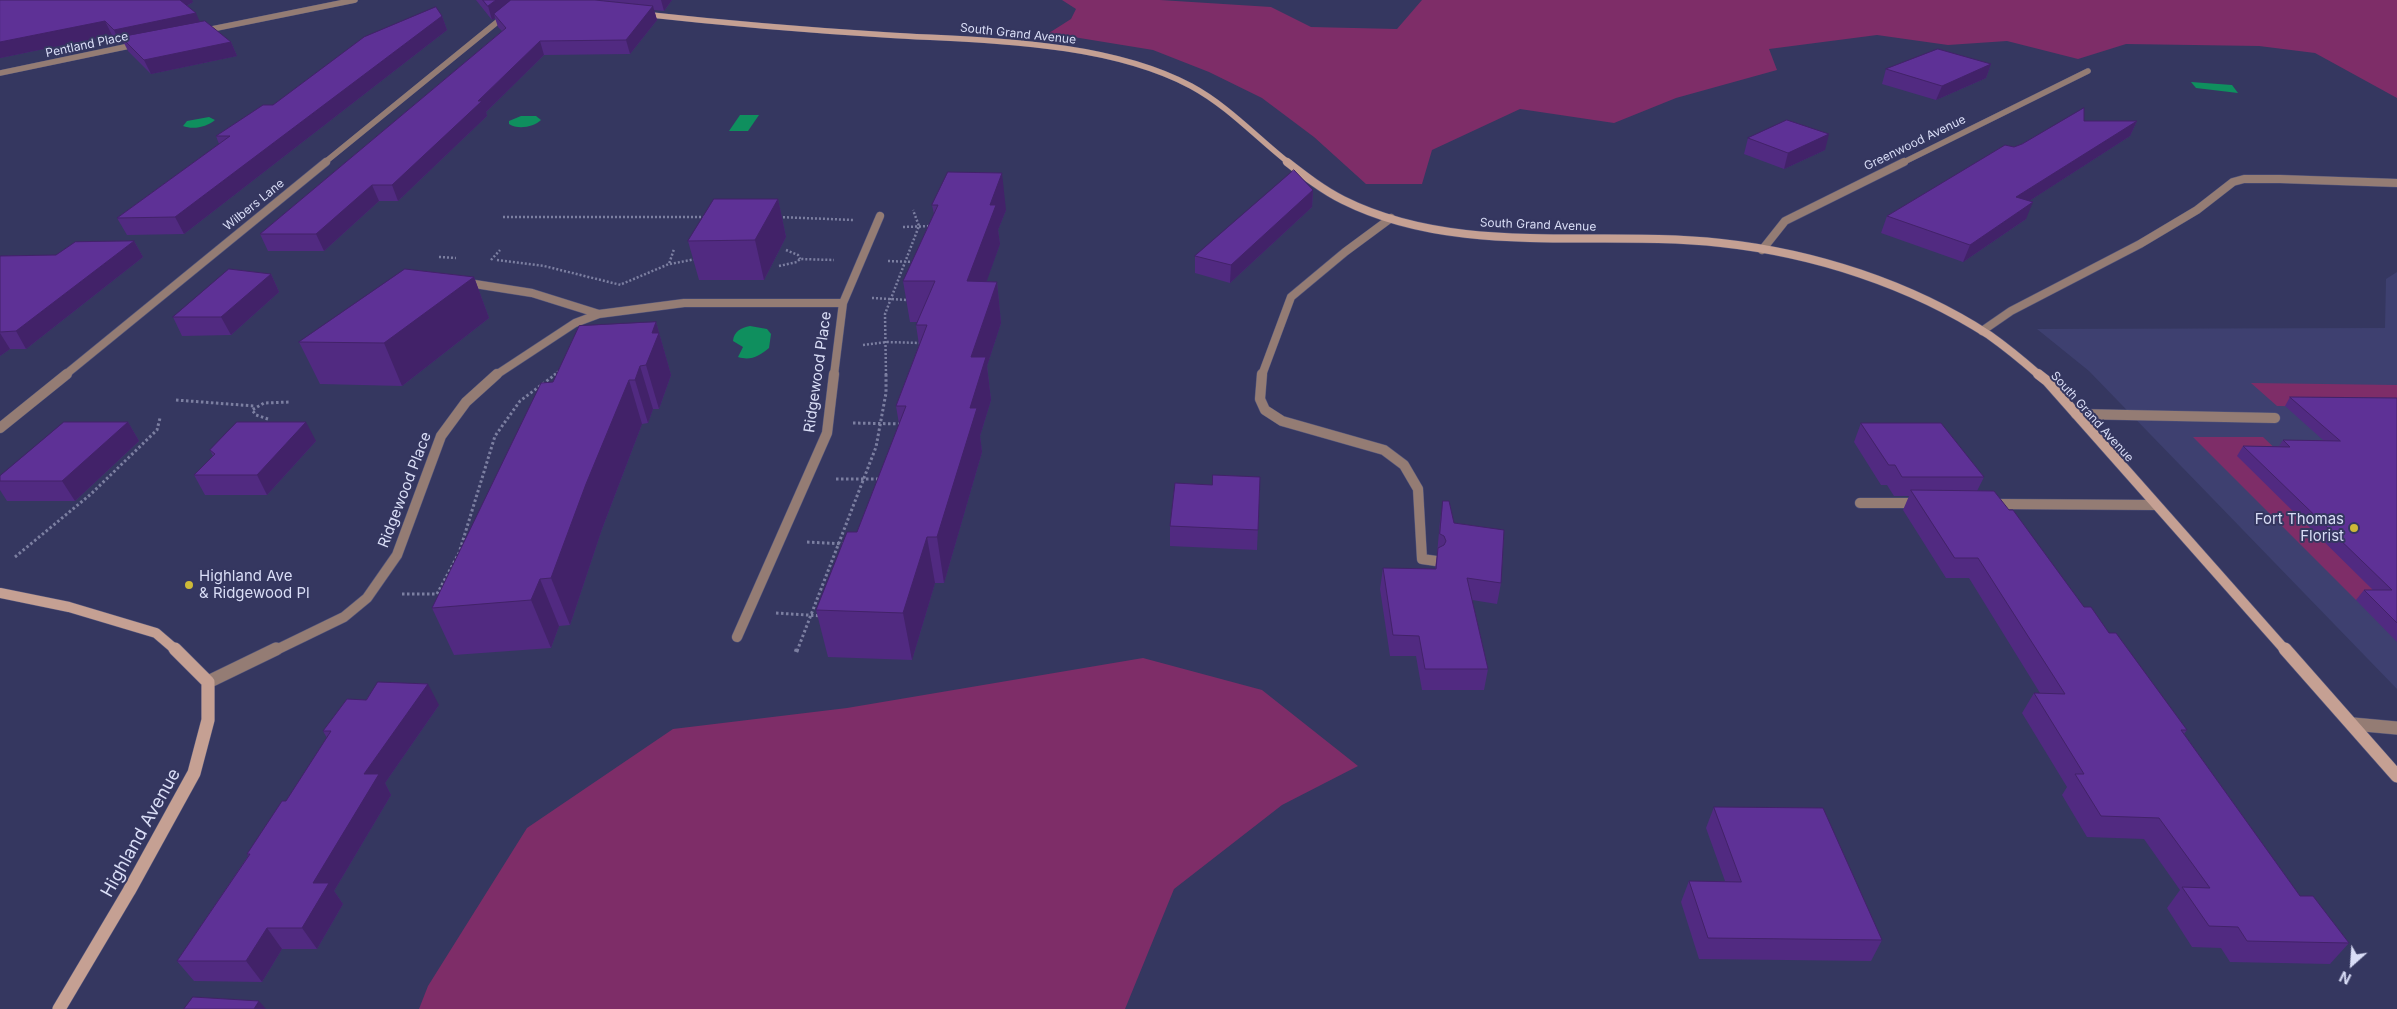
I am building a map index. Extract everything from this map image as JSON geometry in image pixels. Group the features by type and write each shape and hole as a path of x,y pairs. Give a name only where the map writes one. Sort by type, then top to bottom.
{"main road":[{"name":"South Grand Avenue","path":"637,13 770,27 1039,45 1124,61 1171,77 1199,91 1324,190 1351,204 1391,218 1436,228 1488,235 1687,240 1762,250 1870,278 1936,306 1982,331 2047,381 2353,724 2397,776"},
{"path":"0,593 69,607 156,633 184,656 208,682"},
{"name":"Highland Avenue","path":"60,1009 194,774 208,720 208,682"}],"street":[{"path":"199,32 355,0"},
{"name":"Wilbers Lane","path":"0,428 516,6"},
{"name":"Pentland Place","path":"0,73 142,43"},
{"name":"Greenwood Avenue","path":"1762,250 1785,222 2088,71"},
{"path":"1982,331 2011,311 2140,244 2197,210 2233,182 2244,179 2280,178 2397,183"},
{"name":"Ridgewood Place","path":"737,637 827,433 844,300 880,216"},
{"path":"1391,218 1291,297 1262,377 1260,399 1266,410 1282,421 1384,450 1404,465 1418,489 1422,559 1436,561"},
{"name":"Ridgewood Place","path":"453,281 502,286 540,294 599,314"},
{"name":"Ridgewood Place","path":"208,682 344,617 367,598 397,555 441,436 466,402 506,367 575,323 599,314 635,308 711,302 844,300"},
{"path":"2076,414 2275,418"},
{"path":"1860,503 1930,504"},
{"path":"1980,504 2156,505"},
{"path":"2353,724 2397,728"}],"path":[{"path":"796,652 876,447 886,393 885,314 918,226 913,210"},
{"path":"779,217 858,220 880,216"},
{"path":"503,217 710,217"},
{"path":"874,229 936,226"},
{"path":"669,264 674,249"},
{"path":"491,260 500,250"},
{"path":"786,250 798,255 800,259"},
{"path":"621,285 669,264 702,259"},
{"path":"844,300 910,300"},
{"path":"838,348 886,342 923,343"},
{"path":"398,594 437,594 459,553 495,436 520,402 565,366"},
{"path":"176,400 254,406 265,402 292,402"},
{"path":"254,406 252,410 256,415 268,419"},
{"path":"15,557 91,494 157,430 160,418"},
{"path":"828,424 904,424"},
{"path":"807,479 883,479"},
{"path":"779,540 849,544"},
{"path":"748,612 827,616"}],"shaded area":[{"path":"1062,0 1160,0 1271,7 1311,27 1397,29 1422,0 2397,0 2397,98 2315,53 2259,46 2126,44 2078,59 2007,41 1948,45 1877,35 1769,49 1777,70 1676,98 1614,123 1520,109 1432,150 1422,184 1366,184 1314,137 1262,98 1209,72 1153,50 1049,33 1071,19 1076,9"},
{"path":"2191,82 2232,85 2238,93 2196,88"},
{"path":"740,115 759,115 748,131 729,131"},
{"path":"521,116 536,116 541,120 526,127 517,127 509,124 509,121"},
{"path":"209,117 215,120 204,126 191,128 183,126 187,121"},
{"path":"2397,272 2397,689 2089,371 2037,329 2385,328 2386,279"},
{"path":"750,326 767,329 771,334 769,348 755,357 738,357 743,347 733,341 735,335 738,331"},
{"path":"2251,383 2397,385 2397,408 2277,406"},
{"path":"2193,437 2263,437 2284,457 2384,601 2356,600"},
{"path":"1143,658 1262,690 1358,766 1282,805 1174,889 1125,1009 419,1009 428,986 527,828 673,729 847,708"}],"building":[{"path":"0,0 180,0 196,13 114,30 105,21 0,42"},
{"path":"483,0 496,0 488,6"},
{"path":"511,0 595,0 653,6 626,40 540,41 478,101 482,101 392,185 372,185 316,234 260,234 506,28 494,14"},
{"path":"436,7 442,16 175,217 117,218 230,136 216,136 263,105 273,105 364,37"},
{"path":"205,21 231,42 144,60 121,37"},
{"path":"1938,49 1991,64 1942,86 1886,69"},
{"path":"2084,108 2084,121 2137,121 2016,197 2033,202 1970,245 1887,216 2005,145 2014,147 2022,144"},
{"path":"1787,120 1829,134 1788,153 1748,138"},
{"path":"1294,170 1313,190 1231,265 1195,256"},
{"path":"948,172 1002,173 990,205 996,205 967,281 997,282 971,357 986,357 970,408 977,408 937,537 927,537 903,613 816,610 847,532 857,532 906,406 896,406 927,325 916,325 935,281 903,281 938,205 932,205"},
{"path":"714,199 778,199 755,240 688,241"},
{"path":"134,241 16,331 0,332 0,256 56,255 75,242"},
{"path":"229,269 271,274 221,317 173,317"},
{"path":"405,269 474,277 384,343 299,342"},
{"path":"656,322 652,333 659,333 646,365 640,366 635,380 629,380 586,484 551,578 540,579 531,600 432,608 541,383 553,382 579,326"},
{"name":"Fort Thomas Florist","path":"2290,397 2397,398 2397,623 2364,590 2392,590 2243,446 2290,447 2283,440 2340,441"},
{"path":"64,422 128,422 62,481 0,481 0,476"},
{"path":"237,422 306,422 257,475 194,475 215,454 210,450"},
{"path":"1861,423 1941,423 1984,477 1902,477 1895,465 1889,465"},
{"path":"1213,475 1260,477 1258,530 1170,526 1175,483 1212,485"},
{"path":"1911,490 1994,491 2009,510 2013,510 2084,607 2091,607 2109,633 2116,633 2187,730 2181,730 2300,896 2313,896 2349,943 2247,941 2238,927 2209,926 2182,887 2210,888 2159,818 2101,816 2075,774 2084,774 2034,693 2065,694 1978,558 1955,558"},
{"path":"1443,501 1449,501 1454,523 1504,530 1501,583 1467,578 1488,669 1425,669 1419,636 1393,635 1383,568 1436,569 1438,548 1444,545 1446,541 1444,536 1440,534"},
{"path":"378,682 428,684 364,774 379,774 313,883 329,883 302,928 267,928 246,961 177,961 250,854 247,854 282,801 286,801 331,731 323,731 347,699 366,700"},
{"path":"1714,807 1823,808 1882,940 1708,938 1689,881 1741,882"},
{"path":"193,997 259,1001 254,1009 184,1009"}],"place":[{"name":"Fort Thomas Florist","path":"2354,528"},
{"name":"Highland Ave & Ridgewood Pl","path":"189,585"}]}
